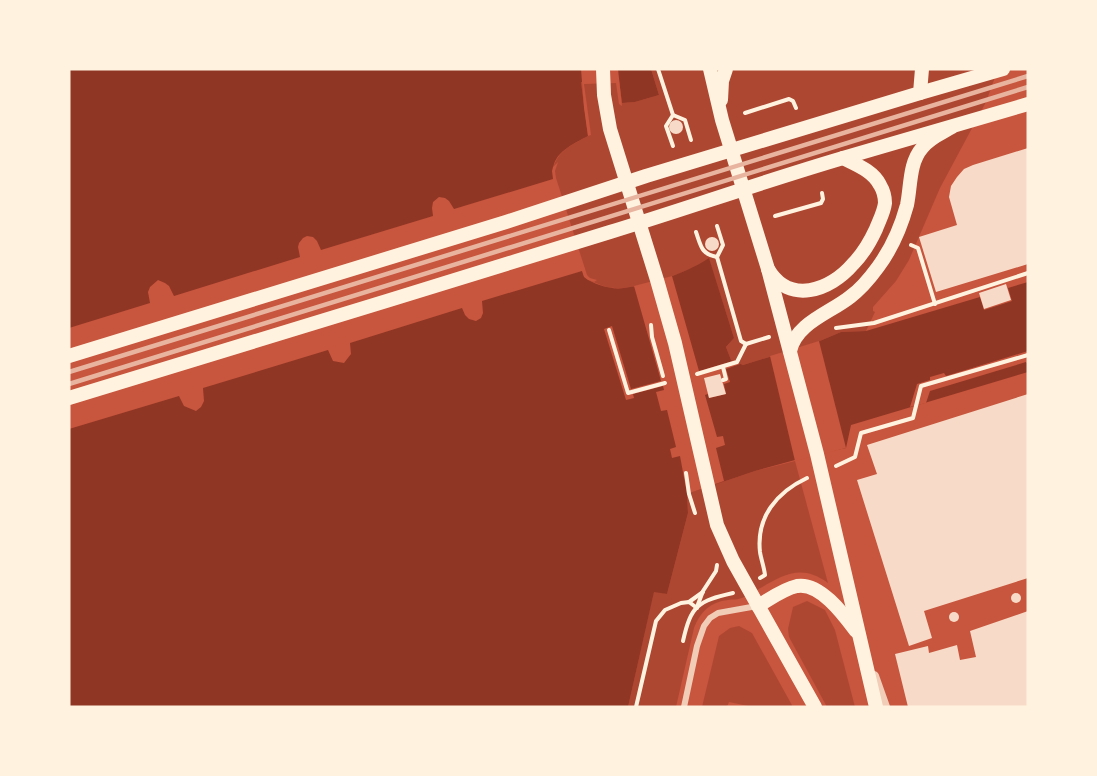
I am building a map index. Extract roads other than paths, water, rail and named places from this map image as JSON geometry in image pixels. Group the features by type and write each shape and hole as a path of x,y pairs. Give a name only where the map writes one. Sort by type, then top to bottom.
{"main road":[{"path":"603,69 604,95 610,129 657,280 686,387 707,486 721,536 815,707"},
{"path":"710,69 722,120 768,269 817,454 876,707"},
{"path":"722,120 721,90 726,69"},
{"path":"920,93 922,69"},
{"path":"69,356 506,222 646,176 1003,69"},
{"path":"69,398 843,158 1028,104"},
{"path":"790,351 797,335 851,297 877,268 903,220 916,156 926,143 952,127"},
{"path":"768,269 773,278 785,288 807,291 838,278 862,253 877,226 885,199 879,183 873,176 843,158"},
{"path":"758,606 795,587 810,587 840,610 861,641"}],"street":[{"path":"684,707 704,626 718,613 758,606"},
{"path":"861,641 885,707"}],"railway":[{"path":"69,372 1028,76"},
{"path":"69,384 1028,87"}]}
